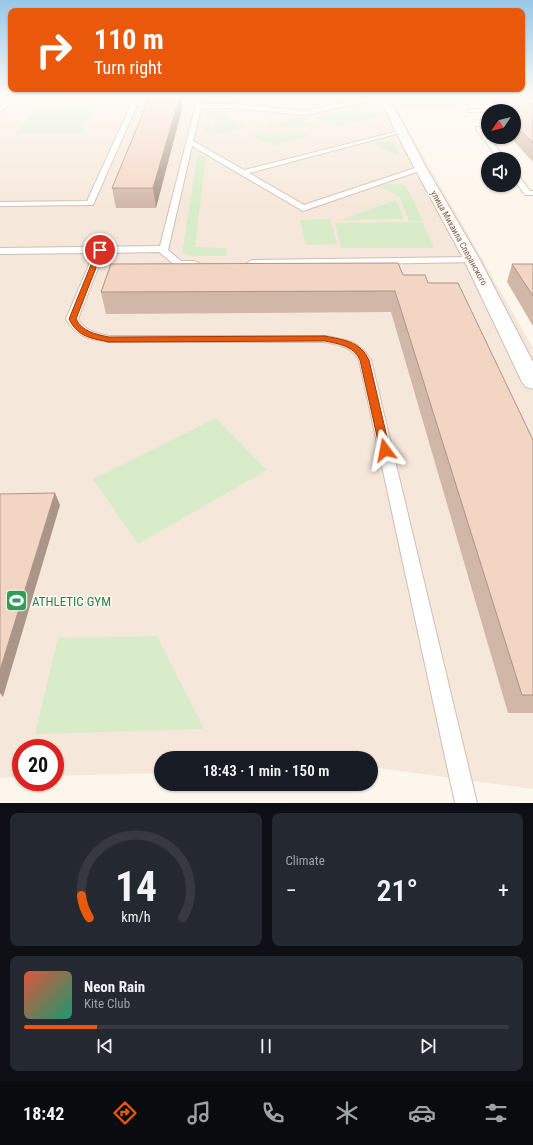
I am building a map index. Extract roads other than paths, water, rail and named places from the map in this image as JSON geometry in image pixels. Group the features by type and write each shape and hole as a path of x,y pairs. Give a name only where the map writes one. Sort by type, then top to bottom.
{"street":[{"name":"улица Михаила Сперанского","path":"402,133 472,260 533,382"}],"lane":[{"path":"0,204 90,203 121,133"},
{"path":"163,251 192,133"},
{"path":"242,173 392,133"},
{"path":"482,133 497,152"},
{"path":"190,142 303,208 421,169"},
{"path":"521,184 528,193 533,193"},
{"path":"0,251 161,249 179,264 202,264"},
{"path":"100,250 72,319 77,328 90,336 109,339 325,339 346,343 361,351 365,360 466,803"},
{"path":"241,264 472,260"}],"place":[{"name":"ATHLETIC GYM","path":"16,601"}]}
